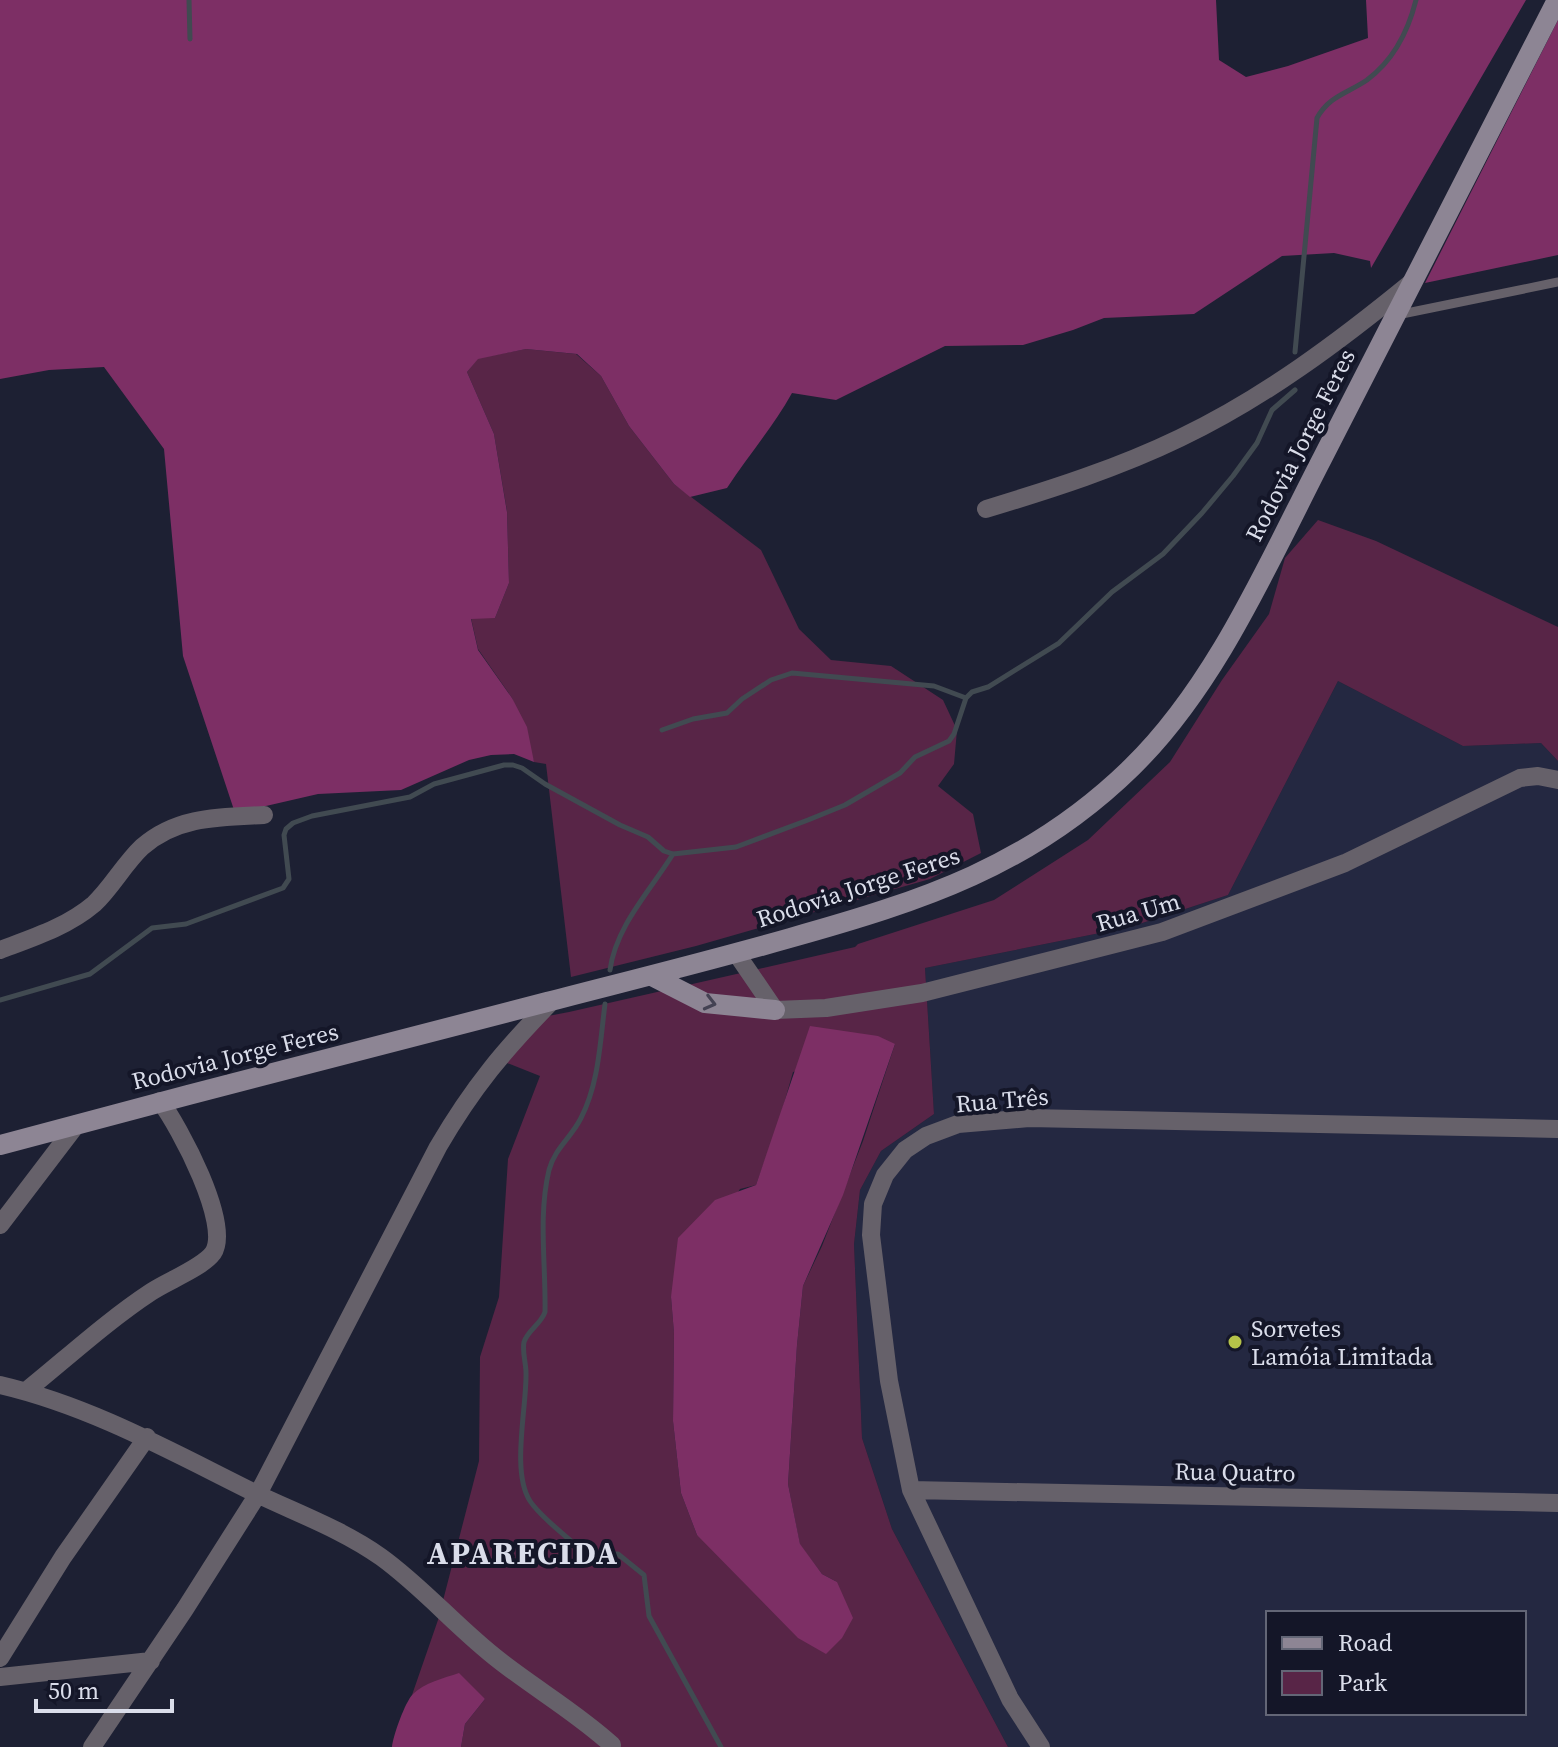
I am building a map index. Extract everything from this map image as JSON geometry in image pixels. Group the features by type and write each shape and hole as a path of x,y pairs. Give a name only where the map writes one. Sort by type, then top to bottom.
{"main road":[{"name":"Rodovia Jorge Feres","path":"0,1145 160,1101 652,976 870,915 981,874 1029,849 1075,817 1133,766 1180,712 1221,650 1557,0"},
{"path":"652,976 705,1003 775,1010"}],"street":[{"path":"986,509 1129,461 1182,438 1284,378 1351,331 1412,282"},
{"name":"Rua Um","path":"775,1010 826,1008 922,993 1162,932 1345,863 1520,778 1538,776 1558,780"},
{"path":"0,950 55,929 92,905 141,848 166,830 193,819 264,815"},
{"path":"736,953 775,1010"},
{"path":"92,1747 258,1494 438,1147 467,1098 492,1065 553,1000"},
{"path":"26,1391 150,1292 206,1260 213,1252 218,1230 211,1204 190,1149 160,1101"},
{"name":"Rua Três","path":"1041,1747 1010,1699 911,1490 889,1381 871,1235 873,1204 885,1175 905,1150 926,1136 958,1124 1029,1118 1558,1129"},
{"path":"0,1225 77,1124"},
{"path":"0,1385 26,1391 147,1437 342,1533 413,1581 500,1662 585,1721 612,1745"},
{"path":"0,1658 63,1557 147,1437"},
{"name":"Rua Quatro","path":"911,1490 1558,1503"},
{"path":"0,1677 151,1661"}],"lane":[{"path":"1396,315 1558,282"}],"shaded area":[{"path":"0,0 1216,0 1219,60 1246,77 1368,38 1366,0 1526,0 1371,268 1370,261 1334,253 1282,256 1194,314 1104,318 1023,345 945,346 836,400 792,393 727,488 690,497 674,484 629,426 601,376 577,354 526,349 478,359 467,372 494,434 507,512 509,583 495,618 471,619 478,650 512,698 527,727 534,762 514,754 491,755 469,760 401,790 318,794 235,813 183,656 164,449 104,367 49,370 0,379"},
{"path":"1558,20 1558,255 1425,283 1554,28"},
{"path":"1338,681 1463,746 1541,743 1558,761 1558,1747 1008,1747 892,1529 862,1438 854,1244 860,1190 881,1151 934,1114 925,968 1130,927 1228,895"},
{"path":"810,1026 878,1036 895,1044 843,1195 803,1286 788,1484 800,1544 822,1574 837,1582 853,1618 842,1638 826,1654 798,1638 697,1535 681,1493 673,1421 674,1333 671,1297 678,1238 715,1200 756,1185"},
{"path":"459,1673 485,1699 465,1724 461,1747 392,1747 400,1719 413,1694 428,1684"}],"green space":[{"path":"526,349 576,354 601,376 629,426 674,484 761,550 799,629 831,660 891,666 943,700 957,730 954,764 938,786 973,814 981,853 930,879 696,946 571,977 546,764 534,762 512,698 478,649 471,618 495,618 509,583 507,511 494,434 467,372 478,358"},
{"path":"1318,520 1376,541 1558,627 1558,761 1541,743 1463,746 1338,681 1228,895 1130,927 925,968 934,1114 881,1151 860,1190 854,1244 862,1438 892,1529 1008,1747 461,1747 465,1724 485,1699 435,1682 412,1695 438,1620 479,1461 480,1357 499,1297 508,1159 540,1076 497,1059 522,1021 855,947 994,900 1088,840 1170,762 1269,614 1285,558","holes":["895,1044 863,1141 803,1286 788,1484 800,1545 822,1574 837,1582 697,1535 681,1493 673,1421 674,1333 671,1297 740,1189 756,1185 793,1072"]}],"waterway":[{"path":"189,0 190,39"},
{"path":"1295,352 1317,118 1333,100 1367,80 1385,64 1404,34 1416,0"},
{"path":"0,1000 90,974 152,928 186,924 283,888 289,879 284,835 293,823 312,816 410,797 434,784 504,765 522,768 545,784 648,837 664,851 673,854 736,847 845,805 900,773 915,757 949,741 966,698 972,692 988,687 1059,643 1112,592 1163,554 1233,476 1257,443 1272,410 1295,390"},
{"path":"662,730 693,719 727,713 771,680 792,673 934,686 966,698"},
{"path":"610,970 619,939 635,909 673,854"},
{"path":"605,1004 592,1091 581,1118 552,1162 546,1187 543,1223 545,1312 528,1334 523,1350 526,1373 521,1438 524,1489 535,1508 593,1560 618,1554 644,1575 649,1616 721,1747"}],"place":[{"name":"Sorvetes Lamóia Limitada","path":"1235,1342"}],"district":[{"name":"APARECIDA","path":"523,1553"}]}
